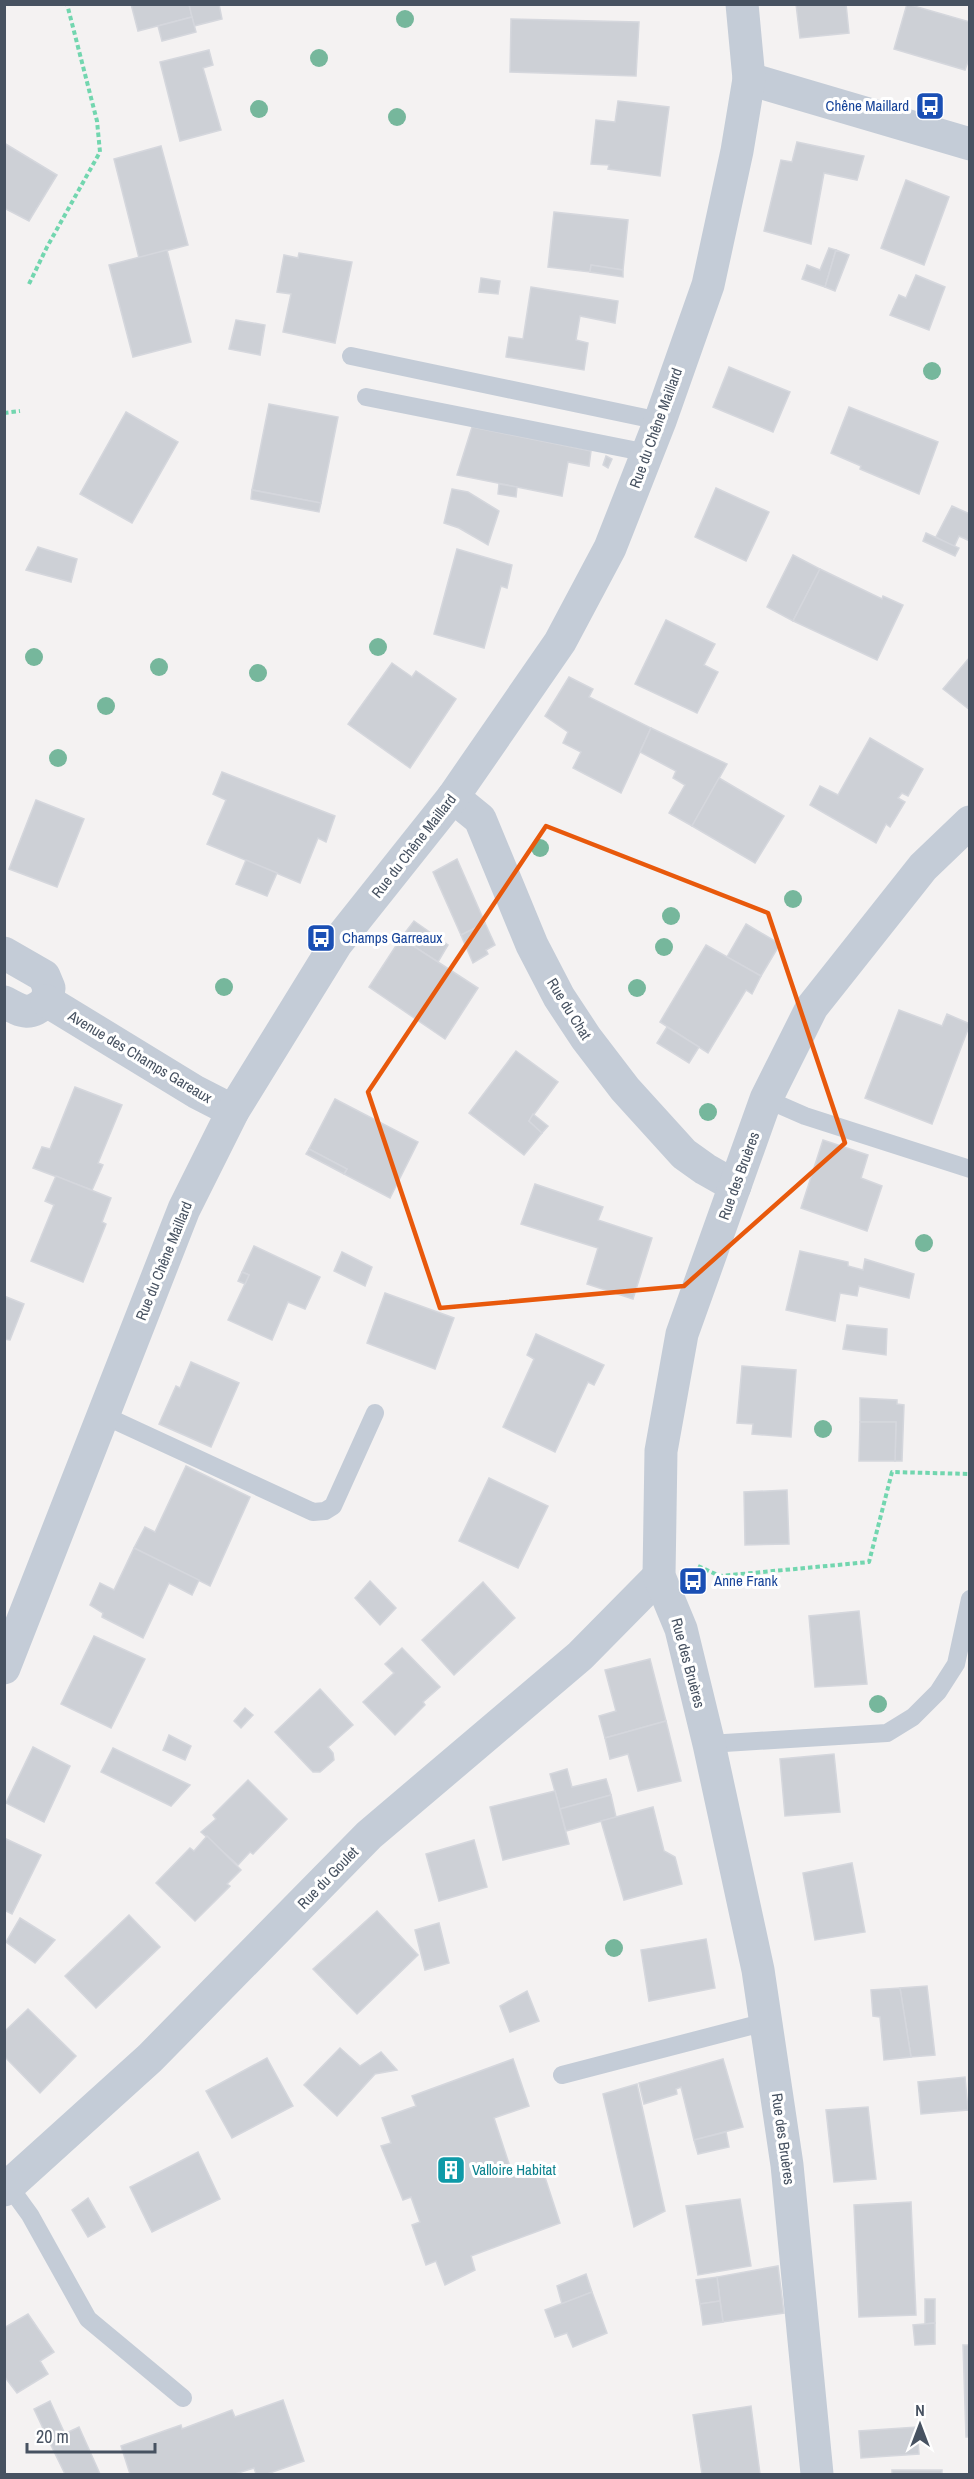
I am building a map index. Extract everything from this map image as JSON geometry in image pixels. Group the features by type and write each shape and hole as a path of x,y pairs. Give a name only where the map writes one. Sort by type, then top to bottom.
{"street":[{"name":"Rue du Chêne Maillard","path":"4,1668 184,1209 233,1111 336,944 453,797 560,642 610,548 660,422 708,285 749,79 742,4"},
{"path":"749,79 969,144"},
{"name":"Rue du Chat","path":"453,797 480,819 532,945 559,997 586,1038 625,1089 684,1154 735,1185"},
{"name":"Rue des Bruères","path":"817,2475 787,2165 758,1970 710,1744 681,1629 659,1576 661,1450 682,1334 766,1099 812,1007 923,867 968,825"},
{"path":"4,953 44,976 50,988 47,1001 35,1011 21,1012 4,1002"},
{"name":"Avenue des Champs Gareaux","path":"47,1001 196,1092 233,1111"},
{"name":"Rue du Goulet","path":"7,2188 150,2058 369,1835 580,1656 659,1576"}],"lane":[{"path":"351,356 660,422"},
{"path":"366,398 648,453"},
{"path":"766,1099 805,1116 969,1169"},
{"path":"103,1415 313,1512 325,1511 333,1506 375,1413"},
{"path":"710,1744 886,1732 913,1717 938,1692 956,1664 969,1599"},
{"path":"562,2075 766,2022"},
{"path":"7,2188 30,2215 88,2319 183,2398"}],"path":[{"path":"29,284 100,152 97,121 67,4"},
{"path":"4,413 20,411"},
{"path":"694,1564 720,1576 868,1562 892,1472 969,1474"}],"highlighted area":[{"path":"546,826 768,913 845,1143 684,1286 440,1308 368,1092"}],"building":[{"path":"131,4 189,4 192,17 138,31"},
{"path":"189,4 219,4 222,19 194,26"},
{"path":"796,4 846,4 849,33 800,38"},
{"path":"907,4 970,22 970,56 965,70 894,49"},
{"path":"192,17 196,32 162,41 158,26"},
{"path":"511,19 639,22 636,76 510,72"},
{"path":"209,50 213,65 203,68 221,130 180,141 160,62"},
{"path":"618,101 669,107 660,176 608,169 609,165 591,164 596,120 615,122"},
{"path":"797,142 864,156 857,180 824,173 811,244 764,231 781,160 792,162"},
{"path":"4,143 57,175 29,221 4,208"},
{"path":"161,146 188,245 139,258 114,159"},
{"path":"906,180 949,197 924,265 881,248"},
{"path":"554,212 628,220 623,270 591,265 590,272 548,267"},
{"path":"829,248 836,250 825,287 802,279 807,265 820,270"},
{"path":"167,250 191,342 133,357 109,265"},
{"path":"836,250 849,255 835,291 825,287"},
{"path":"299,253 352,262 335,343 283,332 291,294 277,292 284,255 298,258"},
{"path":"591,265 623,270 623,277 590,272"},
{"path":"916,275 945,287 929,330 890,315 899,295 906,298"},
{"path":"481,278 500,281 498,294 479,292"},
{"path":"531,287 618,301 615,323 580,316 576,340 588,343 584,370 506,357 509,337 523,339"},
{"path":"236,320 265,325 260,355 229,349"},
{"path":"729,367 790,392 773,432 713,407"},
{"path":"269,404 338,417 321,503 252,490"},
{"path":"849,407 938,442 919,494 860,469 861,466 831,453"},
{"path":"126,412 178,442 132,523 80,494"},
{"path":"472,427 591,451 589,466 568,462 562,496 457,475"},
{"path":"606,456 612,459 608,468 603,465"},
{"path":"499,484 517,487 516,497 498,494"},
{"path":"716,488 769,512 746,561 695,537"},
{"path":"452,489 468,492 499,511 488,545 459,528 444,523"},
{"path":"252,490 321,503 319,512 251,499"},
{"path":"952,506 970,514 970,541 959,536 954,547 936,537"},
{"path":"926,533 959,548 955,556 923,541"},
{"path":"38,547 77,559 71,582 26,570"},
{"path":"457,549 512,565 507,588 501,586 484,648 434,634"},
{"path":"793,555 820,569 793,621 767,607"},
{"path":"820,569 882,599 883,596 903,605 877,660 793,621"},
{"path":"666,620 715,644 704,665 718,672 697,713 635,684"},
{"path":"970,657 970,710 943,689"},
{"path":"392,663 412,677 416,671 456,699 410,768 348,724"},
{"path":"569,677 593,689 589,697 651,728 621,793 573,768 581,752 563,743 568,732 545,716"},
{"path":"651,728 727,764 692,826 669,813 685,785 673,778 676,771 640,752"},
{"path":"870,738 923,769 908,796 902,793 898,798 905,802 890,827 886,824 876,843 810,805 820,786 838,795"},
{"path":"222,772 335,816 326,842 318,838 300,883 207,844 226,800 213,794"},
{"path":"719,778 784,816 755,863 692,826"},
{"path":"36,800 84,819 57,887 9,869"},
{"path":"457,859 485,923 461,935 433,872"},
{"path":"246,860 277,873 267,896 236,884"},
{"path":"414,921 448,945 438,962 401,938"},
{"path":"485,923 495,945 486,950 488,954 473,963 461,935"},
{"path":"746,924 780,944 761,976 727,957"},
{"path":"401,938 478,988 445,1039 369,987"},
{"path":"706,945 761,976 752,994 746,990 708,1053 660,1022"},
{"path":"899,1010 942,1026 947,1014 970,1024 932,1124 865,1098"},
{"path":"667,1027 699,1047 689,1063 657,1043"},
{"path":"516,1051 558,1082 529,1121 542,1133 524,1155 469,1113"},
{"path":"75,1087 122,1105 98,1163 103,1165 92,1190 33,1168 42,1147 50,1149"},
{"path":"335,1099 418,1142 390,1198 344,1174 347,1169 309,1149"},
{"path":"533,1114 548,1126 542,1133 529,1121"},
{"path":"823,1140 868,1155 861,1178 882,1186 867,1231 801,1208"},
{"path":"309,1149 347,1169 344,1174 306,1154"},
{"path":"56,1176 111,1198 102,1222 106,1224 83,1282 31,1261 54,1205 45,1201"},
{"path":"535,1184 603,1207 598,1220 652,1238 633,1299 587,1284 598,1248 521,1224"},
{"path":"254,1246 320,1277 305,1309 288,1302 272,1340 228,1320 249,1275 242,1272"},
{"path":"800,1251 848,1262 848,1266 863,1270 865,1259 914,1274 909,1298 859,1286 857,1296 840,1293 835,1321 786,1310"},
{"path":"342,1252 372,1267 365,1286 334,1271"},
{"path":"242,1272 249,1275 245,1284 238,1281"},
{"path":"385,1293 454,1318 435,1369 367,1343"},
{"path":"4,1296 24,1304 10,1340 4,1339"},
{"path":"847,1325 887,1329 886,1355 843,1349"},
{"path":"536,1334 604,1365 594,1385 588,1382 555,1452 503,1427 534,1359 527,1355"},
{"path":"191,1362 239,1383 211,1447 159,1424 176,1386 180,1388"},
{"path":"742,1366 796,1370 791,1437 752,1434 753,1424 737,1423"},
{"path":"860,1398 897,1400 897,1404 904,1405 902,1461 895,1461 896,1422 860,1422"},
{"path":"860,1422 896,1422 895,1461 859,1461"},
{"path":"186,1466 250,1497 210,1586 134,1548 145,1527 155,1532"},
{"path":"489,1478 548,1506 518,1568 459,1541"},
{"path":"787,1490 789,1544 745,1545 744,1492"},
{"path":"134,1548 199,1580 192,1595 169,1583 143,1638 102,1617 103,1613 90,1605 100,1583 114,1590"},
{"path":"370,1581 396,1608 380,1625 355,1598"},
{"path":"483,1582 515,1618 454,1675 422,1640"},
{"path":"859,1611 867,1684 815,1687 809,1616"},
{"path":"94,1636 145,1659 111,1728 61,1704"},
{"path":"402,1648 440,1687 423,1702 425,1705 395,1735 363,1702 394,1673 385,1664"},
{"path":"650,1659 666,1721 605,1738 599,1716 616,1711 605,1670"},
{"path":"320,1689 353,1725 328,1747 333,1753 334,1760 320,1772 313,1772 275,1732"},
{"path":"245,1708 253,1715 241,1728 234,1721"},
{"path":"666,1721 681,1781 638,1791 628,1754 610,1759 605,1738"},
{"path":"169,1735 191,1746 185,1760 163,1750"},
{"path":"33,1747 70,1766 44,1822 6,1803"},
{"path":"113,1748 190,1785 171,1806 101,1772"},
{"path":"834,1754 840,1812 785,1816 780,1759"},
{"path":"567,1769 572,1787 606,1779 611,1795 560,1809 550,1774"},
{"path":"248,1780 287,1819 253,1854 250,1852 238,1865 201,1832 216,1819 213,1815"},
{"path":"555,1791 569,1844 503,1860 490,1807"},
{"path":"611,1795 616,1817 566,1831 560,1809"},
{"path":"653,1807 664,1851 675,1857 682,1884 624,1900 601,1821"},
{"path":"207,1836 241,1870 227,1884 230,1886 195,1921 156,1883 190,1848 194,1851"},
{"path":"4,1838 41,1855 12,1914 4,1910"},
{"path":"474,1840 487,1887 439,1901 426,1854"},
{"path":"852,1863 865,1932 815,1940 803,1873"},
{"path":"377,1911 418,1955 357,2014 313,1969"},
{"path":"129,1915 160,1947 96,2008 65,1976"},
{"path":"20,1918 55,1940 35,1963 6,1942"},
{"path":"439,1923 449,1963 425,1970 415,1930"},
{"path":"706,1939 715,1988 649,2001 641,1950"},
{"path":"927,1986 935,2055 911,2057 900,1988"},
{"path":"900,1988 911,2057 884,2060 880,2017 873,2016 871,1990"},
{"path":"527,1991 539,2021 510,2032 500,2006"},
{"path":"28,2009 76,2056 40,2093 4,2056 4,2032"},
{"path":"340,2048 360,2066 381,2052 397,2070 375,2074 337,2116 304,2085"},
{"path":"267,2058 293,2106 232,2138 206,2091"},
{"name":"Valloire Habitat","path":"513,2059 529,2106 494,2118 513,2176 541,2165 560,2223 471,2256 475,2270 445,2285 436,2261 426,2265 412,2225 420,2222 411,2197 403,2200 381,2146 391,2143 382,2118 416,2106 412,2096"},
{"path":"723,2059 743,2127 694,2140 681,2087 676,2089 677,2094 644,2104 639,2083"},
{"path":"965,2077 968,2110 921,2114 918,2082"},
{"path":"637,2084 665,2211 634,2227 603,2094"},
{"path":"868,2107 876,2179 834,2182 826,2110"},
{"path":"726,2132 729,2147 698,2154 694,2140"},
{"path":"198,2152 220,2199 152,2232 130,2187"},
{"path":"88,2198 105,2227 88,2237 72,2210"},
{"path":"740,2199 751,2266 698,2275 686,2206"},
{"path":"911,2202 916,2315 859,2317 854,2205"},
{"path":"778,2266 784,2313 723,2322 717,2277"},
{"path":"586,2274 592,2292 562,2304 557,2286"},
{"path":"717,2277 720,2301 700,2304 696,2280"},
{"path":"592,2292 607,2333 573,2347 567,2333 555,2337 545,2310"},
{"path":"925,2299 935,2299 935,2323 925,2324"},
{"path":"720,2301 723,2322 703,2325 700,2304"},
{"path":"28,2314 54,2352 40,2361 48,2374 17,2393 4,2376 4,2328"},
{"path":"935,2323 935,2344 915,2345 913,2325"},
{"path":"963,2345 970,2345 970,2437 966,2437"},
{"path":"283,2400 304,2461 267,2474 256,2474 254,2468 235,2474 130,2474 121,2446 181,2425 182,2429 232,2410 235,2417"},
{"path":"50,2401 65,2434 49,2441 34,2409"},
{"path":"751,2406 760,2474 702,2474 693,2415"},
{"path":"79,2427 100,2474 65,2474 49,2441"},
{"path":"917,2427 919,2454 861,2458 859,2431"},
{"path":"892,2470 942,2470 942,2474 892,2474"}],"place":[{"name":"Chêne Maillard","path":"930,106"},
{"name":"Champs Garreaux","path":"321,938"},
{"name":"Anne Frank","path":"693,1581"},
{"name":"Valloire Habitat","path":"451,2170"}]}
